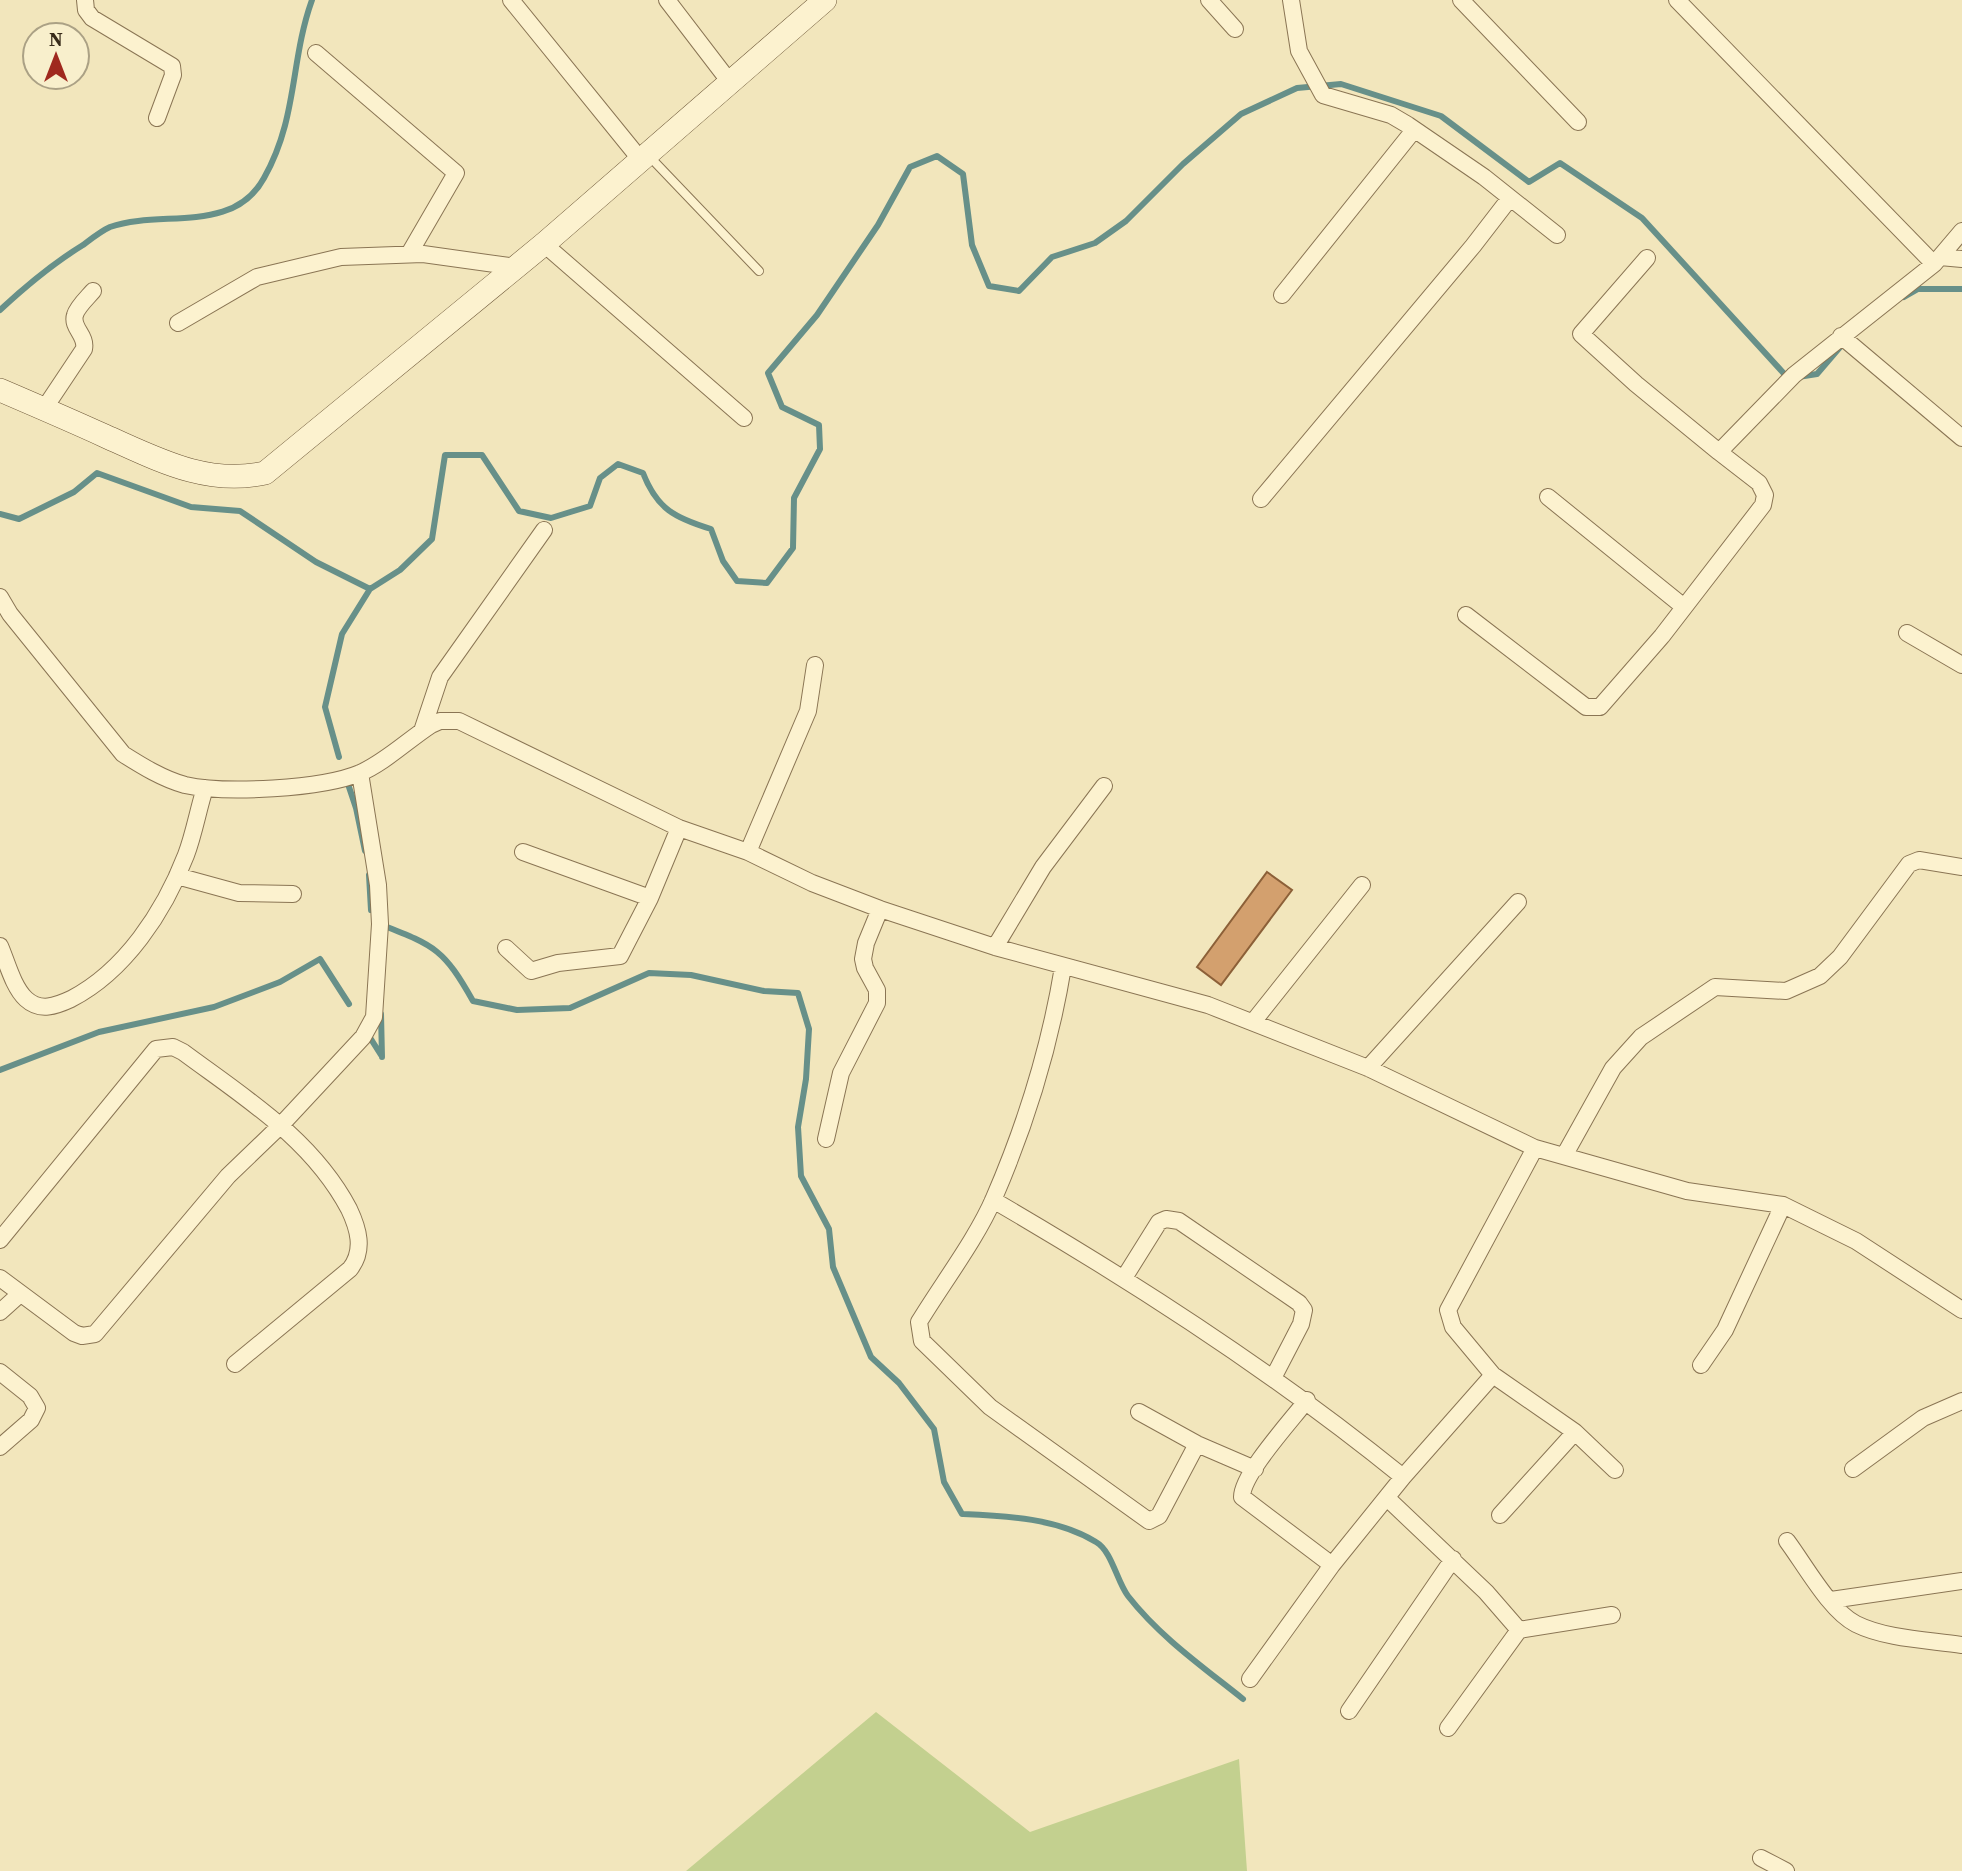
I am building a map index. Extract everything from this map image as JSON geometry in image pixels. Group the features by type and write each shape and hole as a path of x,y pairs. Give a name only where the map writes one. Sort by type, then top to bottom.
{"main road":[{"path":"0,390 181,469 216,477 247,477 265,473 544,244 824,0"}],"street":[{"path":"85,0 86,10 92,18 172,66 173,75 157,118"},
{"path":"511,0 643,157"},
{"path":"667,0 729,81"},
{"path":"1209,0 1235,29"},
{"path":"1291,0 1299,51 1318,89 1326,96 1391,116 1415,130 1557,235"},
{"path":"1461,0 1578,122"},
{"path":"1677,0 1937,260 1962,259"},
{"path":"316,52 456,173 409,254"},
{"path":"1282,295 1415,130"},
{"path":"1261,499 1464,257 1510,198"},
{"path":"1719,452 1790,379 1937,260 1962,231"},
{"path":"544,244 744,418"},
{"path":"178,323 268,274 341,257 409,254 516,267"},
{"path":"1466,615 1587,707 1596,709 1612,694 1684,607 1765,500 1764,489 1759,483 1582,336 1583,328 1647,258"},
{"path":"44,409 84,349 85,338 75,321 75,313 93,291"},
{"path":"1843,338 1962,438"},
{"path":"1548,497 1684,607"},
{"path":"422,731 440,677 544,530"},
{"path":"0,597 10,614 123,754 144,767 183,784 205,788 283,788 360,773 440,721 459,721 679,828 748,852 880,909 1063,967 1208,1005 1368,1068 1535,1148 1687,1191 1783,1205 1856,1241 1962,1310"},
{"path":"1907,633 1962,666"},
{"path":"748,852 808,711 816,665"},
{"path":"0,1278 74,1333 82,1336 95,1334 228,1176 281,1125 363,1037 374,1017 380,924 378,885 360,773"},
{"path":"995,947 1043,867 1104,786"},
{"path":"0,946 25,998 34,1005 54,1007 93,987 142,936 177,876 187,853 205,788"},
{"path":"506,948 531,971 558,963 617,957 625,950 650,898 679,828"},
{"path":"523,852 650,898"},
{"path":"1564,1156 1613,1068 1641,1037 1715,987 1786,991 1820,976 1840,957 1909,864 1919,860 1962,867"},
{"path":"177,876 239,893 292,894"},
{"path":"1253,1022 1362,885"},
{"path":"1368,1068 1518,902"},
{"path":"826,1139 841,1073 877,1003 877,990 863,959 866,943 880,909"},
{"path":"1063,967 1055,1014 1039,1075 993,1200 919,1322 922,1341 990,1407 1149,1521 1159,1516 1197,1444"},
{"path":"0,1240 156,1049 173,1047 183,1052 281,1125 313,1154 337,1186 356,1223 358,1257 350,1269 235,1364"},
{"path":"1535,1148 1448,1310 1453,1327 1493,1375 1575,1432 1615,1470"},
{"path":"993,1200 1124,1279 1307,1400 1403,1477"},
{"path":"1701,1365 1725,1330 1783,1205"},
{"path":"1124,1279 1159,1223 1173,1219 1190,1229 1299,1303 1304,1310 1301,1324 1273,1378"},
{"path":"0,1312 20,1294"},
{"path":"0,1371 30,1396 37,1408 31,1420 0,1447"},
{"path":"1250,1679 1332,1565 1403,1477 1493,1375"},
{"path":"1307,1400 1255,1469 1242,1490 1243,1500 1332,1565"},
{"path":"1853,1469 1923,1418 1962,1401"},
{"path":"1139,1412 1197,1444 1255,1469"},
{"path":"1500,1515 1575,1432"},
{"path":"1387,1498 1453,1559 1519,1630"},
{"path":"1787,1541 1831,1600 1856,1624 1876,1631 1962,1645"},
{"path":"1349,1711 1453,1559"},
{"path":"1831,1600 1962,1581"},
{"path":"1448,1728 1519,1630 1612,1615"},
{"path":"1761,1858 1786,1871"}],"lane":[{"path":"643,157 759,271"}],"green space":[{"path":"876,1712 1030,1832 1239,1759 1247,1871 686,1871"}],"building":[{"path":"1267,872 1292,890 1221,985 1197,967"}],"waterway":[{"path":"0,310 50,267 110,227 130,222 215,214 234,207 251,196 264,178 283,133 300,45 312,0"},
{"path":"339,757 325,707 342,634 370,589 400,570 432,539 445,455 482,455 519,511 551,518 590,506 600,478 618,464 643,473 661,504 677,516 711,529 723,561 737,581 767,583 793,548 794,498 820,449 819,425 782,407 768,373 817,315 878,225 910,167 937,156 963,174 972,245 989,286 1019,291 1052,257 1095,243 1126,221 1183,164 1241,114 1297,88 1341,84 1441,116 1529,182 1560,163 1642,218 1788,378"},
{"path":"1904,297 1918,289 1962,289"},
{"path":"1798,377 1817,374 1841,346"},
{"path":"0,514 19,519 74,492 97,473 191,507 240,511 316,562 370,589"},
{"path":"347,781 365,851"},
{"path":"369,875 371,910"},
{"path":"382,925 437,952 446,960 473,1001 517,1010 570,1008 649,973 691,975 764,991 798,993 809,1029 806,1079 798,1127 801,1176 829,1229 833,1267 871,1357 899,1383 934,1429 944,1482 962,1514 1014,1517 1048,1523 1096,1542 1106,1552 1124,1590 1140,1611 1182,1651 1243,1699"},
{"path":"0,1070 99,1032 214,1007 280,982 320,959 349,1004"},
{"path":"381,1014 382,1057"},
{"path":"369,1036 381,1055"}]}
